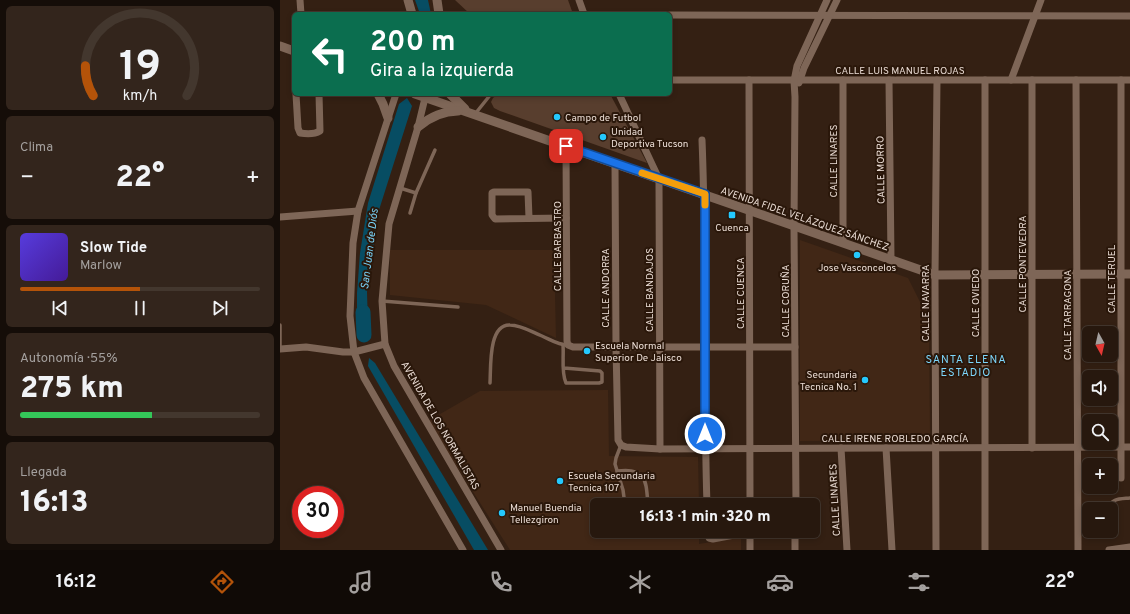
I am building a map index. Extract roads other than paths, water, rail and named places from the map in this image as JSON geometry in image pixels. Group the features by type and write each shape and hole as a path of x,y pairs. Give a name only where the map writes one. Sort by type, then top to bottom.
{"street":[{"path":"300,0 301,12"},
{"path":"408,0 411,12"},
{"path":"437,0 439,12"},
{"path":"579,0 583,12"},
{"path":"797,80 797,66 827,0"},
{"path":"797,80 837,0"},
{"path":"1011,80 1041,0"},
{"path":"672,15 1130,16"},
{"path":"280,46 292,50"},
{"name":"CALLE LUIS MANUEL ROJAS","path":"672,80 1130,80"},
{"name":"CALLE CUENCA","path":"749,80 750,498"},
{"name":"CALLE CORUÑA","path":"796,498 794,225 795,97 797,80"},
{"name":"CALLE LINARES","path":"843,80 843,242"},
{"name":"CALLE MORRO","path":"889,80 891,259"},
{"name":"CALLE NAVARRA","path":"936,550 937,448 935,275 937,80"},
{"name":"CALLE OVIEDO","path":"985,80 985,550"},
{"name":"CALLE PONTEVEDRA","path":"1032,80 1032,448"},
{"name":"CALLE TARRAGONA","path":"1076,80 1078,550"},
{"name":"CALLE TERUEL","path":"1121,80 1126,274 1121,478"},
{"path":"296,96 298,128 300,133 303,134 317,133 320,131 318,96"},
{"path":"379,96 384,104 388,118"},
{"path":"395,96 358,211 352,250 350,316 354,352 364,378 463,550"},
{"name":"AVENIDA FIDEL VELÁZQUEZ SÁNCHEZ","path":"426,96 935,275 1126,274"},
{"name":"AVENIDA DE LOS NORMALISTAS","path":"426,96 389,224 382,301 385,344 394,366 501,550"},
{"path":"452,96 471,113"},
{"path":"620,96 659,178"},
{"path":"418,127 431,117 438,114 453,111 471,113"},
{"path":"702,140 705,194 705,449 707,498"},
{"name":"CALLE BARBASTRO","path":"566,146 566,345"},
{"name":"CALLE ANDORRA","path":"615,163 616,347 618,440 621,445"},
{"name":"CALLE BANDAJOS","path":"659,178 660,449"},
{"path":"529,218 528,192 492,193 493,218 495,219 566,218"},
{"path":"280,217 358,211"},
{"path":"280,349 306,347 354,352 385,344"},
{"path":"566,345 572,347 795,347"},
{"path":"621,445 626,447 660,449"},
{"name":"CALLE IRENE ROBLEDO GARCÍA","path":"660,449 1130,447"},
{"name":"CALLE LINARES","path":"841,448 847,550"},
{"path":"886,448 892,550"},
{"path":"750,538 750,550"},
{"path":"795,538 795,550"},
{"path":"1109,550 1130,547"}],"lane":[{"path":"471,113 489,96"},
{"path":"410,213 416,193 435,150"},
{"path":"400,188 416,193"},
{"path":"382,301 458,307"},
{"path":"490,383 494,338 497,331 508,324 518,326 554,343 566,345 564,368 566,383 599,384 602,382 602,373 600,371 564,368"},
{"path":"280,325 280,349"},
{"path":"621,445 615,464 625,498"},
{"path":"617,471 636,471 642,475 646,482 647,498"},
{"path":"1111,502 1119,499 1130,498"}],"water":[{"path":"415,0 428,0 431,12 419,12"},
{"path":"407,98 412,106 379,210 367,292 368,325 363,332 357,326 357,293 360,253 368,203 399,104"},
{"path":"369,358 375,363 488,550 474,550 368,366"}],"waterway":[{"name":"San Juan de Diós","path":"363,312 364,335"}],"place":[{"name":"Campo de Futbol","path":"557,117"},
{"name":"Unidad Deportiva Tucson","path":"603,137"},
{"name":"Cuenca","path":"732,215"},
{"name":"Jose Vasconcelos","path":"857,255"},
{"name":"Escuela Normal Superior De Jalisco","path":"587,351"},
{"name":"Secundaria Tecnica No. 1","path":"865,380"},
{"name":"Escuela Secundaria Tecnica 107","path":"560,481"},
{"name":"Manuel Buendia Tellezgiron","path":"502,513"}],"district":[{"name":"SANTA ELENA ESTADIO","path":"966,365"}]}
